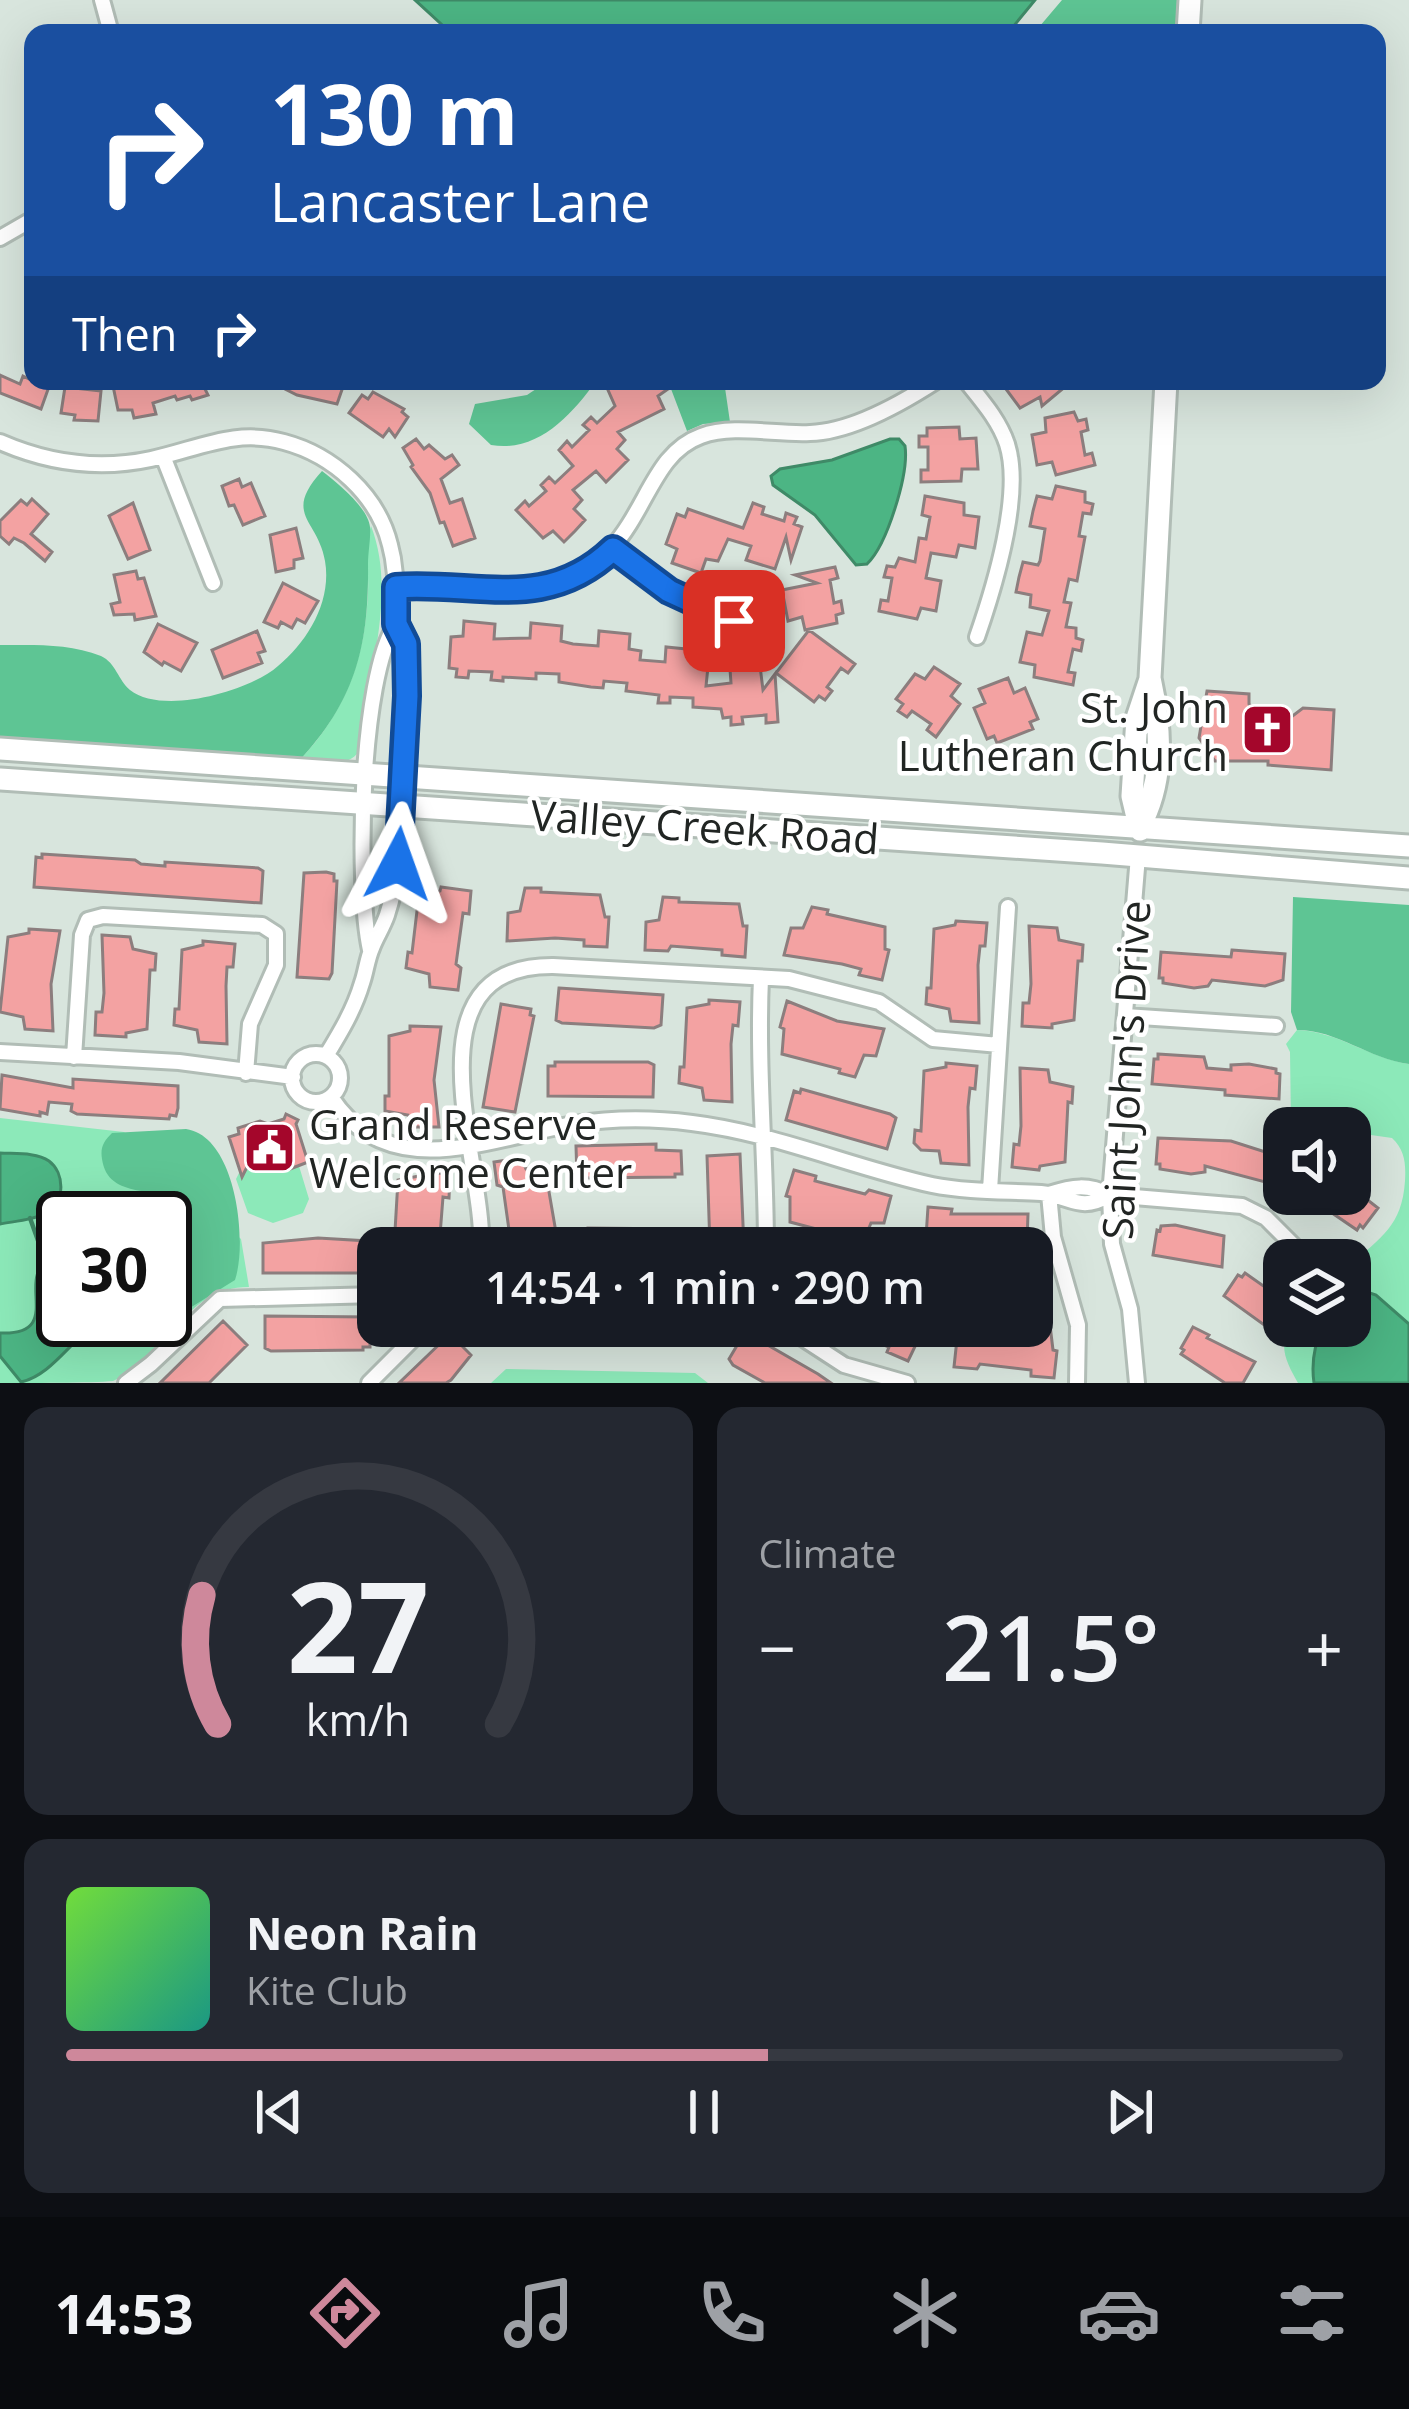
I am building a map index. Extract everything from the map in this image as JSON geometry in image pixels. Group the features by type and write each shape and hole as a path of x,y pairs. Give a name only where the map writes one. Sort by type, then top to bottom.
{"main road":[{"name":"Saint John's Drive","path":"1138,856 1140,826 1132,796 1137,718 1150,678 1166,390"},
{"name":"Valley Creek Road","path":"0,749 1409,846"},
{"name":"Valley Creek Road","path":"0,779 1409,878"}],"street":[{"path":"396,587 449,585 526,591 575,577 613,549 633,523 665,463 686,443 719,432 828,431 917,390"},
{"path":"973,390 1001,429 1012,476 977,637"},
{"path":"1,444 70,463 121,464 218,439 248,436 285,442 323,458 356,485 379,516 392,551 396,624 406,644 402,806 391,898 353,1009 326,1056"},
{"path":"163,456 213,583"},
{"path":"613,549 669,591 734,621"},
{"path":"370,950 364,914 368,774 383,643 396,624"},
{"name":"Saint John's Drive","path":"1137,1383 1130,1309 1112,1244 1110,1195 1138,856"},
{"path":"990,1190 1008,907"},
{"path":"74,1057 82,935 88,920 103,916 262,926 276,934 278,955 252,1017 247,1073"},
{"path":"479,1227 462,1096 466,1027 478,998 502,979 536,966 789,979 879,1002 933,1040 999,1045"},
{"path":"761,978 758,1053 766,1138 766,1227"},
{"path":"1125,1016 1276,1026"},
{"path":"0,1052 179,1062 292,1077"},
{"path":"326,1056 340,1075 340,1084 331,1097 307,1100 295,1089 295,1067 305,1057 326,1056"},
{"path":"331,1097 353,1126 392,1147 429,1150 574,1124 632,1119 702,1124 932,1185 1049,1194 1074,1186 1095,1187 1110,1195 1242,1205 1266,1218 1287,1239"},
{"path":"1049,1194 1053,1237 1078,1325 1077,1383"},
{"path":"126,1383 220,1299 357,1296"},
{"path":"369,1383 405,1347"},
{"path":"818,1347 853,1369 907,1383"}],"shaded area":[{"path":"415,0 1035,0 1015,24 441,24"},
{"path":"1062,0 1178,0 1176,24 1042,24"},
{"path":"534,390 589,390 564,419 523,443 491,445 469,424 475,404"},
{"path":"671,390 725,390 730,422 687,431"},
{"path":"899,439 905,446 900,491 875,555 867,564 856,565 815,515 773,485 771,476 780,469 832,460"},
{"path":"322,471 368,519 366,620 346,693 299,761 0,741 0,645 51,646 101,656 130,690 163,701 228,691 278,666 308,632 325,591 325,561 304,508 310,486"},
{"path":"371,526 379,552 381,608 360,750 341,763 299,761 341,703 357,662 366,616"},
{"path":"1293,897 1409,905 1409,1064 1326,1035 1297,1030 1291,1012"},
{"path":"1297,1030 1312,1032 1409,1064 1409,1383 1298,1383 1287,1361 1284,1347 1371,1347 1371,1246 1400,1209 1405,1163 1392,1138 1371,1135 1371,1107 1291,1107 1286,1044"},
{"path":"0,1118 124,1132 189,1191 36,1191 36,1347 157,1347 132,1371 113,1381 0,1383"},
{"path":"186,1129 203,1136 217,1150 234,1192 238,1217 235,1280 192,1307 192,1191 142,1191 114,1181 102,1155 103,1144 112,1133"},
{"path":"265,1151 280,1158 285,1154 290,1168 299,1166 309,1199 303,1213 273,1223 248,1213 236,1179 241,1169 263,1163"},
{"path":"0,1153 49,1161 58,1173 60,1191 36,1191 36,1217 0,1224"},
{"path":"192,1194 241,1239 249,1287 207,1299 192,1310"},
{"path":"1371,1293 1409,1324 1409,1383 1314,1383 1316,1347 1371,1347"},
{"path":"36,1314 36,1347 70,1347 43,1372 21,1382 0,1356 0,1333 31,1325"},
{"path":"506,1369 695,1373 708,1383 491,1383"}],"building":[{"path":"0,375 20,384 24,376 24,390 48,390 41,409 0,393"},
{"path":"65,390 101,391 98,421 74,420 75,415 61,413"},
{"path":"114,390 206,390 208,395 192,400 175,396 153,403 156,414 134,418 132,410 118,410"},
{"path":"287,390 342,390 337,404"},
{"path":"608,390 667,390 658,396 664,409 618,432 625,440 617,449 628,460 606,482 596,471 573,490 582,500 574,509 585,520 564,542 553,531 543,538 516,510 546,491 541,485 549,477 555,483 573,466 559,450 567,441 572,447 589,430 583,425 591,417 597,423 615,406"},
{"path":"1007,390 1061,390 1042,406 1040,397 1020,408"},
{"path":"373,392 404,409 408,417 395,437 389,429 383,437 349,413 362,395 368,399"},
{"path":"1074,412 1078,421 1086,419 1088,430 1081,432 1085,455 1092,453 1095,465 1056,475 1052,462 1037,465 1032,435 1046,432 1045,418"},
{"path":"959,427 960,439 976,438 978,469 962,469 961,481 921,482 921,470 928,470 928,447 919,447 919,436 927,436 927,428"},
{"path":"416,439 424,449 429,445 445,459 452,455 459,465 441,479 450,503 462,499 475,538 453,546 403,448"},
{"path":"239,479 242,487 251,483 265,516 243,525 222,486"},
{"path":"1056,486 1085,492 1085,502 1093,504 1091,514 1083,513 1079,536 1085,537 1077,581 1069,579 1064,602 1071,603 1066,627 1076,628 1076,638 1083,640 1081,651 1073,649 1068,672 1075,673 1073,685 1034,677 1035,665 1020,662 1027,632 1042,635 1049,611 1030,607 1031,595 1016,592 1023,562 1038,565 1040,561 1045,529 1030,526 1037,496 1052,499"},
{"path":"925,496 964,503 964,515 979,517 975,548 959,545 956,557 931,553 926,578 941,581 936,611 921,608 917,619 879,611 881,600 888,601 892,578 884,577 887,566 895,567 899,558 915,562 919,538 926,539 930,517 922,515"},
{"path":"32,499 48,514 31,534 52,552 45,561 24,543 14,538 9,544 0,536 0,521 21,500 27,505"},
{"path":"133,503 150,550 128,559 109,516"},
{"path":"753,503 764,507 762,514 784,521 786,513 797,517 794,524 802,527 791,560 786,537 775,569 746,560 751,546 728,539 718,561 706,559 701,573 672,563 677,549 666,544 677,514 685,517 688,509 743,528"},
{"path":"296,528 303,558 294,560 294,568 276,572 270,535"},
{"path":"835,567 838,578 830,580 834,603 841,601 843,613 836,615 837,623 805,630 802,617 788,621 782,590 817,583 795,575"},
{"path":"136,571 138,579 144,578 156,616 135,620 134,614 114,615 111,604 120,602 114,575"},
{"path":"283,583 318,601 305,623 297,619 292,628 264,622"},
{"path":"464,621 495,624 494,639 530,638 531,623 562,626 561,641 573,644 598,646 599,631 630,634 629,649 641,651 640,660 665,662 666,647 697,650 696,665 708,667 706,686 731,683 730,669 760,666 763,690 775,674 778,722 766,723 766,715 742,717 743,724 731,725 731,717 723,718 721,709 693,707 693,698 670,697 670,703 658,703 659,695 626,691 627,683 604,681 603,688 591,687 559,682 559,674 536,673 536,679 503,677 503,681 491,680 492,672 469,671 468,678 456,677 457,669 449,668 451,637 463,636"},
{"path":"158,624 197,643 181,671 144,652"},
{"path":"809,630 855,664 848,673 841,668 827,687 832,691 825,700 819,696 814,702 776,673"},
{"path":"257,631 265,651 258,653 262,663 223,678 212,650"},
{"path":"934,667 960,684 951,696 960,704 936,737 927,730 931,724 912,711 907,717 898,711 903,704 896,699 915,674 925,679"},
{"path":"1008,678 1014,693 1025,688 1038,719 1030,722 1033,729 997,743 994,736 987,739 974,708 985,703 979,689"},
{"name":"St. John Lutheran Church","path":"1207,691 1249,694 1249,704 1262,719 1286,721 1303,708 1334,710 1331,770 1268,765 1268,761 1215,761 1199,738"},
{"path":"36,857 165,866 165,862 258,868 263,871 261,903 34,887"},
{"path":"326,872 337,881 332,973 329,979 297,977 304,873"},
{"path":"441,887 471,891 456,964 461,968 458,990 430,987 429,974 406,968 419,894"},
{"path":"525,888 600,895 605,917 609,917 607,947 555,938 507,941 508,913 520,911"},
{"path":"663,897 739,904 743,926 747,926 745,957 671,946 668,951 645,950 646,922 659,920"},
{"path":"812,907 885,927 885,949 889,950 882,980 859,975 861,969 842,964 784,955 791,928 803,928"},
{"path":"956,921 987,923 978,965 979,1023 951,1021 949,1009 926,1004 934,929"},
{"path":"1029,926 1057,928 1059,940 1083,945 1074,1020 1052,1024 1052,1028 1022,1026 1023,1003 1029,1003 1031,984"},
{"path":"29,929 60,931 51,984 53,1031 25,1029 23,1017 0,1012 8,937 29,933"},
{"path":"102,935 130,937 133,949 156,954 155,970 150,970 147,1029 126,1033 126,1037 95,1035 96,1012 102,1012 104,993"},
{"path":"203,941 235,944 233,967 227,967 227,1044 199,1042 197,1030 174,1025 182,950 203,945"},
{"path":"1232,950 1285,954 1283,980 1265,986 1212,980 1208,986 1194,988 1163,983 1159,978 1161,952 1231,957"},
{"path":"559,988 663,995 661,1025 562,1023 556,1020"},
{"path":"709,1000 740,1002 731,1044 732,1102 704,1100 702,1088 679,1083 687,1008 709,1004"},
{"path":"787,1001 837,1021 884,1029 876,1056 864,1055 855,1077 782,1054 784,1029 780,1027"},
{"path":"501,1004 531,1009 534,1016 515,1112 483,1107"},
{"path":"410,1026 441,1027 434,1080 439,1127 411,1127 408,1115 385,1111 389,1036 410,1031"},
{"path":"1158,1054 1204,1057 1207,1068 1231,1070 1231,1065 1249,1064 1276,1069 1279,1099 1152,1084"},
{"path":"555,1062 648,1062 654,1065 653,1097 548,1096 548,1066"},
{"path":"946,1063 977,1066 968,1107 969,1165 941,1163 939,1151 921,1150 914,1143 915,1130 921,1131 924,1071 946,1067"},
{"path":"1020,1068 1048,1070 1050,1082 1073,1087 1065,1162 1039,1170 1012,1167 1021,1126"},
{"path":"2,1075 73,1088 73,1079 178,1086 178,1108 169,1119 77,1114 71,1111 72,1104 49,1102 47,1114 40,1112 40,1116 0,1109"},
{"path":"801,1089 896,1118 887,1149 786,1120 794,1091"},
{"name":"Grand Reserve Welcome Center","path":"286,1114 298,1120 308,1162 290,1169 287,1162 268,1152 262,1163 247,1167 242,1177 229,1137 239,1134 238,1128 260,1121 268,1124"},
{"path":"1158,1138 1231,1141 1263,1151 1263,1181 1205,1166 1205,1172 1191,1174 1160,1169 1156,1164"},
{"path":"656,1144 656,1150 681,1151 682,1174 577,1178 576,1146"},
{"path":"740,1154 743,1227 709,1227 707,1156"},
{"path":"521,1158 526,1169 550,1169 555,1227 509,1227 494,1162"},
{"path":"794,1170 816,1176 815,1181 891,1196 884,1223 809,1227 790,1222 790,1197 786,1196"},
{"path":"419,1172 450,1174 441,1227 395,1227 398,1180 419,1176"},
{"path":"1371,1203 1378,1208 1357,1230 1335,1215 1371,1215"},
{"path":"928,1207 952,1209 951,1214 1028,1214 1028,1227 927,1227"},
{"path":"1175,1225 1224,1236 1222,1267 1153,1255 1157,1230"},
{"path":"357,1240 357,1273 263,1273 263,1243"},
{"path":"1245,1273 1263,1286 1263,1324 1224,1296 1238,1275"},
{"path":"265,1316 357,1317 357,1347 363,1350 271,1351 265,1348"},
{"path":"223,1321 247,1345 209,1383 160,1383"},
{"path":"1193,1327 1255,1362 1243,1383 1225,1383 1181,1354"},
{"path":"436,1347 463,1347 471,1355 446,1383 399,1383"},
{"path":"736,1347 771,1347 831,1383 765,1383 729,1359"},
{"path":"889,1347 915,1347 908,1361 887,1352"},
{"path":"956,1347 1053,1347 1057,1351 1054,1378 980,1364 977,1369 954,1367"}],"waterway":[{"path":"30,1218 36,1235"}],"place":[{"name":"St. John Lutheran Church","path":"1267,730"},
{"name":"Grand Reserve Welcome Center","path":"270,1147"}],"route":[{"path":"398,864 407,696 406,644 396,624 396,587 449,585 526,591 575,577 613,549 669,591 734,621"}]}
